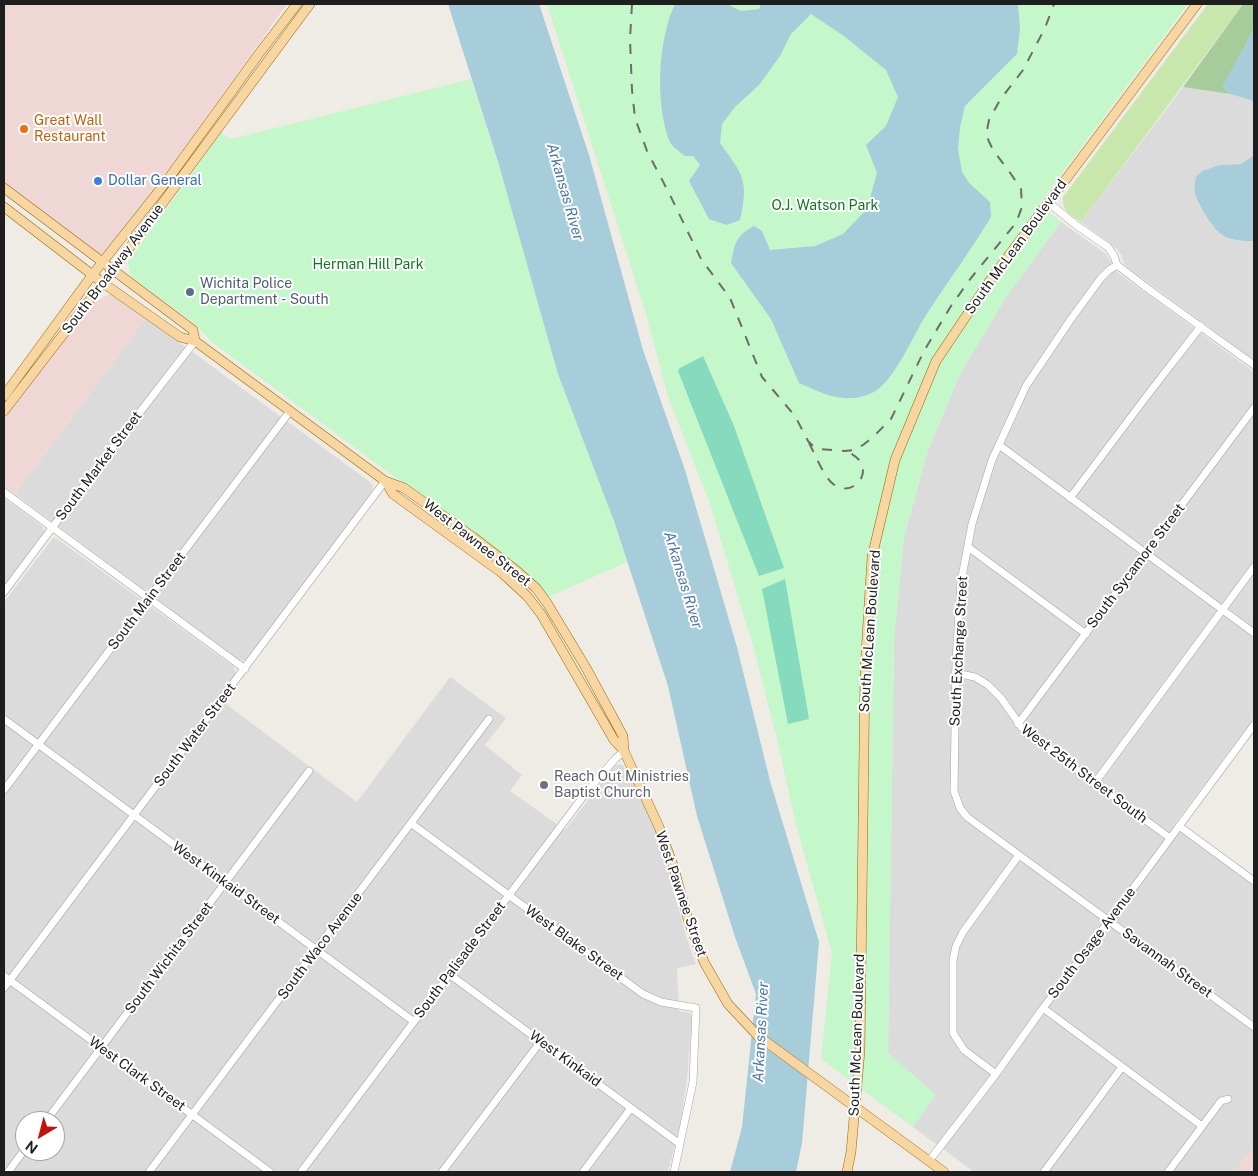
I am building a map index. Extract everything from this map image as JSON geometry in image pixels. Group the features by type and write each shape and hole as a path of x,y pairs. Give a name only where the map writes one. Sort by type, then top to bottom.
{"main road":[{"name":"South Broadway Avenue","path":"4,396 93,274 166,182 297,4"},
{"name":"South Broadway Avenue","path":"4,412 310,4"},
{"name":"South McLean Boulevard","path":"847,1172 852,1152 860,1051 865,669 872,557 895,460 936,361 989,282 1197,4"},
{"path":"4,188 193,330 195,341 180,337 4,208"},
{"name":"West Pawnee Street","path":"195,341 385,481 412,493 473,537 536,588 585,666 623,736 624,751 662,834 688,919 704,962 728,1004 758,1036 944,1172"}],"street":[{"path":"1048,202 1108,247 1117,265 1254,365"},
{"name":"South Exchange Street","path":"960,808 954,790 955,673 961,582 978,506 992,460 1026,386 1070,319 1101,278 1117,265"},
{"path":"1070,498 1202,326"},
{"name":"South Market Street","path":"4,592 195,341"},
{"name":"South Sycamore Street","path":"1018,724 1254,408"},
{"name":"South Main Street","path":"4,790 290,411"},
{"path":"999,445 1254,633"},
{"name":"South Water Street","path":"4,988 7,978 134,815 385,481"},
{"path":"4,492 245,669"},
{"path":"968,547 1086,634"},
{"path":"1094,784 1254,567"},
{"name":"West 25th Street South","path":"955,673 975,677 988,685 1001,698 1018,724 1031,737 1170,838"},
{"name":"West Kinkaid Street","path":"4,719 413,1021"},
{"name":"South Waco Avenue","path":"149,1172 489,719"},
{"name":"South Osage Avenue","path":"929,1161 996,1074 1254,725"},
{"name":"South Palisade Street","path":"300,1172 585,795 624,751"},
{"name":"South Wichita Street","path":"54,1111 309,771"},
{"name":"Savannah Street","path":"960,808 967,817 1254,1027"},
{"name":"West Blake Street","path":"412,824 643,994 660,1002 696,1008 693,1082 680,1144"},
{"path":"1179,826 1254,881"},
{"path":"996,1074 964,1050 953,1033 953,960 956,946 963,932 1019,855"},
{"name":"West Kinkaid","path":"449,974 680,1144"},
{"name":"West Clark Street","path":"7,978 270,1172"},
{"path":"1043,1008 1202,1126"},
{"path":"442,1172 541,1042"},
{"path":"1044,1172 1122,1067"},
{"path":"1168,1172 1221,1101 1228,1099"},
{"path":"583,1172 631,1108"},
{"path":"674,1172 680,1144"},
{"path":"8,1172 16,1161"}],"shaded area":[{"path":"4,4 287,4 103,261 4,185"},
{"path":"1183,87 1230,94 1254,101 1254,155 1241,164 1220,165 1203,210 1220,233 1231,239 1254,241 1254,360 1128,268 1117,249 1081,222"},
{"path":"1061,222 1106,254 1117,272 1254,372 1254,718 1173,826 1254,886 1254,1146 1235,1172 974,1172 913,1127 935,1095 888,1053 894,638 904,537 927,453 960,374 1008,294"},
{"path":"107,295 114,295 146,318 15,494 4,486 4,417 92,304"},
{"path":"146,318 373,486 371,497 247,661 239,660 15,494"},
{"path":"4,498 42,526 45,532 4,587"},
{"path":"53,538 56,538 233,666 236,674 218,698 357,802 450,677 506,718 485,745 522,775 510,791 565,830 615,765 620,764 624,767 634,782 651,818 664,855 686,936 696,964 677,968 679,1011 690,1013 692,1019 687,1078 680,1126 668,1172 4,1172 4,602"},
{"path":"1254,1146 1254,1172 1235,1172"}],"green space":[{"name":"O.J. Watson Park","path":"547,4 1188,4 1039,204 1061,222 1008,294 960,374 927,453 904,537 894,638 888,1053 936,1095 913,1127 821,1059 832,953 796,825 777,739 753,646 710,504 668,397 646,314"},
{"path":"1208,4 1243,4 1081,222 1070,215 1065,209 1063,197"},
{"path":"1243,4 1254,4 1254,29 1223,87 1230,94 1183,87"},
{"name":"Herman Hill Park","path":"471,79 627,562 548,597 529,576 212,342 194,323 133,278 128,262 221,133 231,139"},
{"path":"703,356 734,426 784,568 759,576 678,371 680,368"},
{"path":"785,579 809,719 788,724 762,589"}],"water":[{"name":"Arkansas River","path":"448,4 539,4 589,155 643,350 685,470 737,647 770,781 819,942 802,1143 796,1172 730,1172 742,1127 756,994 735,937 697,816 668,686 614,521 558,374 499,165"},
{"path":"675,4 727,4 741,11 759,9 761,4 1018,4 1020,29 1017,54 965,106 960,127 958,149 962,172 969,183 990,202 991,217 922,321 896,368 888,379 872,393 853,398 835,397 799,383 771,319 731,263 739,237 754,226 762,231 770,250 815,246 843,234 867,209 877,173 866,145 886,126 898,97 886,70 844,36 811,14 791,34 780,56 759,85 735,107 722,124 720,143 739,171 744,186 740,220 727,225 709,219 689,181 700,165 693,156 685,156 676,149 669,140 665,125 660,90 660,71 665,35"},
{"path":"1254,29 1254,101 1230,94 1222,87"},
{"path":"1254,155 1254,241 1241,241 1224,236 1216,230 1202,209 1195,193 1196,177 1202,171 1220,165 1241,164"}],"railway":[{"path":"632,4 630,39 632,90 635,118 647,151 701,259 730,298 762,377 795,416 812,445 819,449 845,451 854,450 863,445 891,419 924,351 951,306 971,278 1016,223 1022,207 1021,189 993,150 986,135 989,120 1000,100 1023,70 1045,28 1054,4"},
{"path":"809,443 822,470 832,483 840,488 848,488 855,485 863,473 862,465 857,457 846,451"}],"place":[{"name":"Great Wall Restaurant","path":"24,129"},
{"name":"Dollar General","path":"98,181"},
{"name":"Wichita Police Department - South","path":"190,292"},
{"name":"Reach Out Ministries Baptist Church","path":"544,785"}]}
